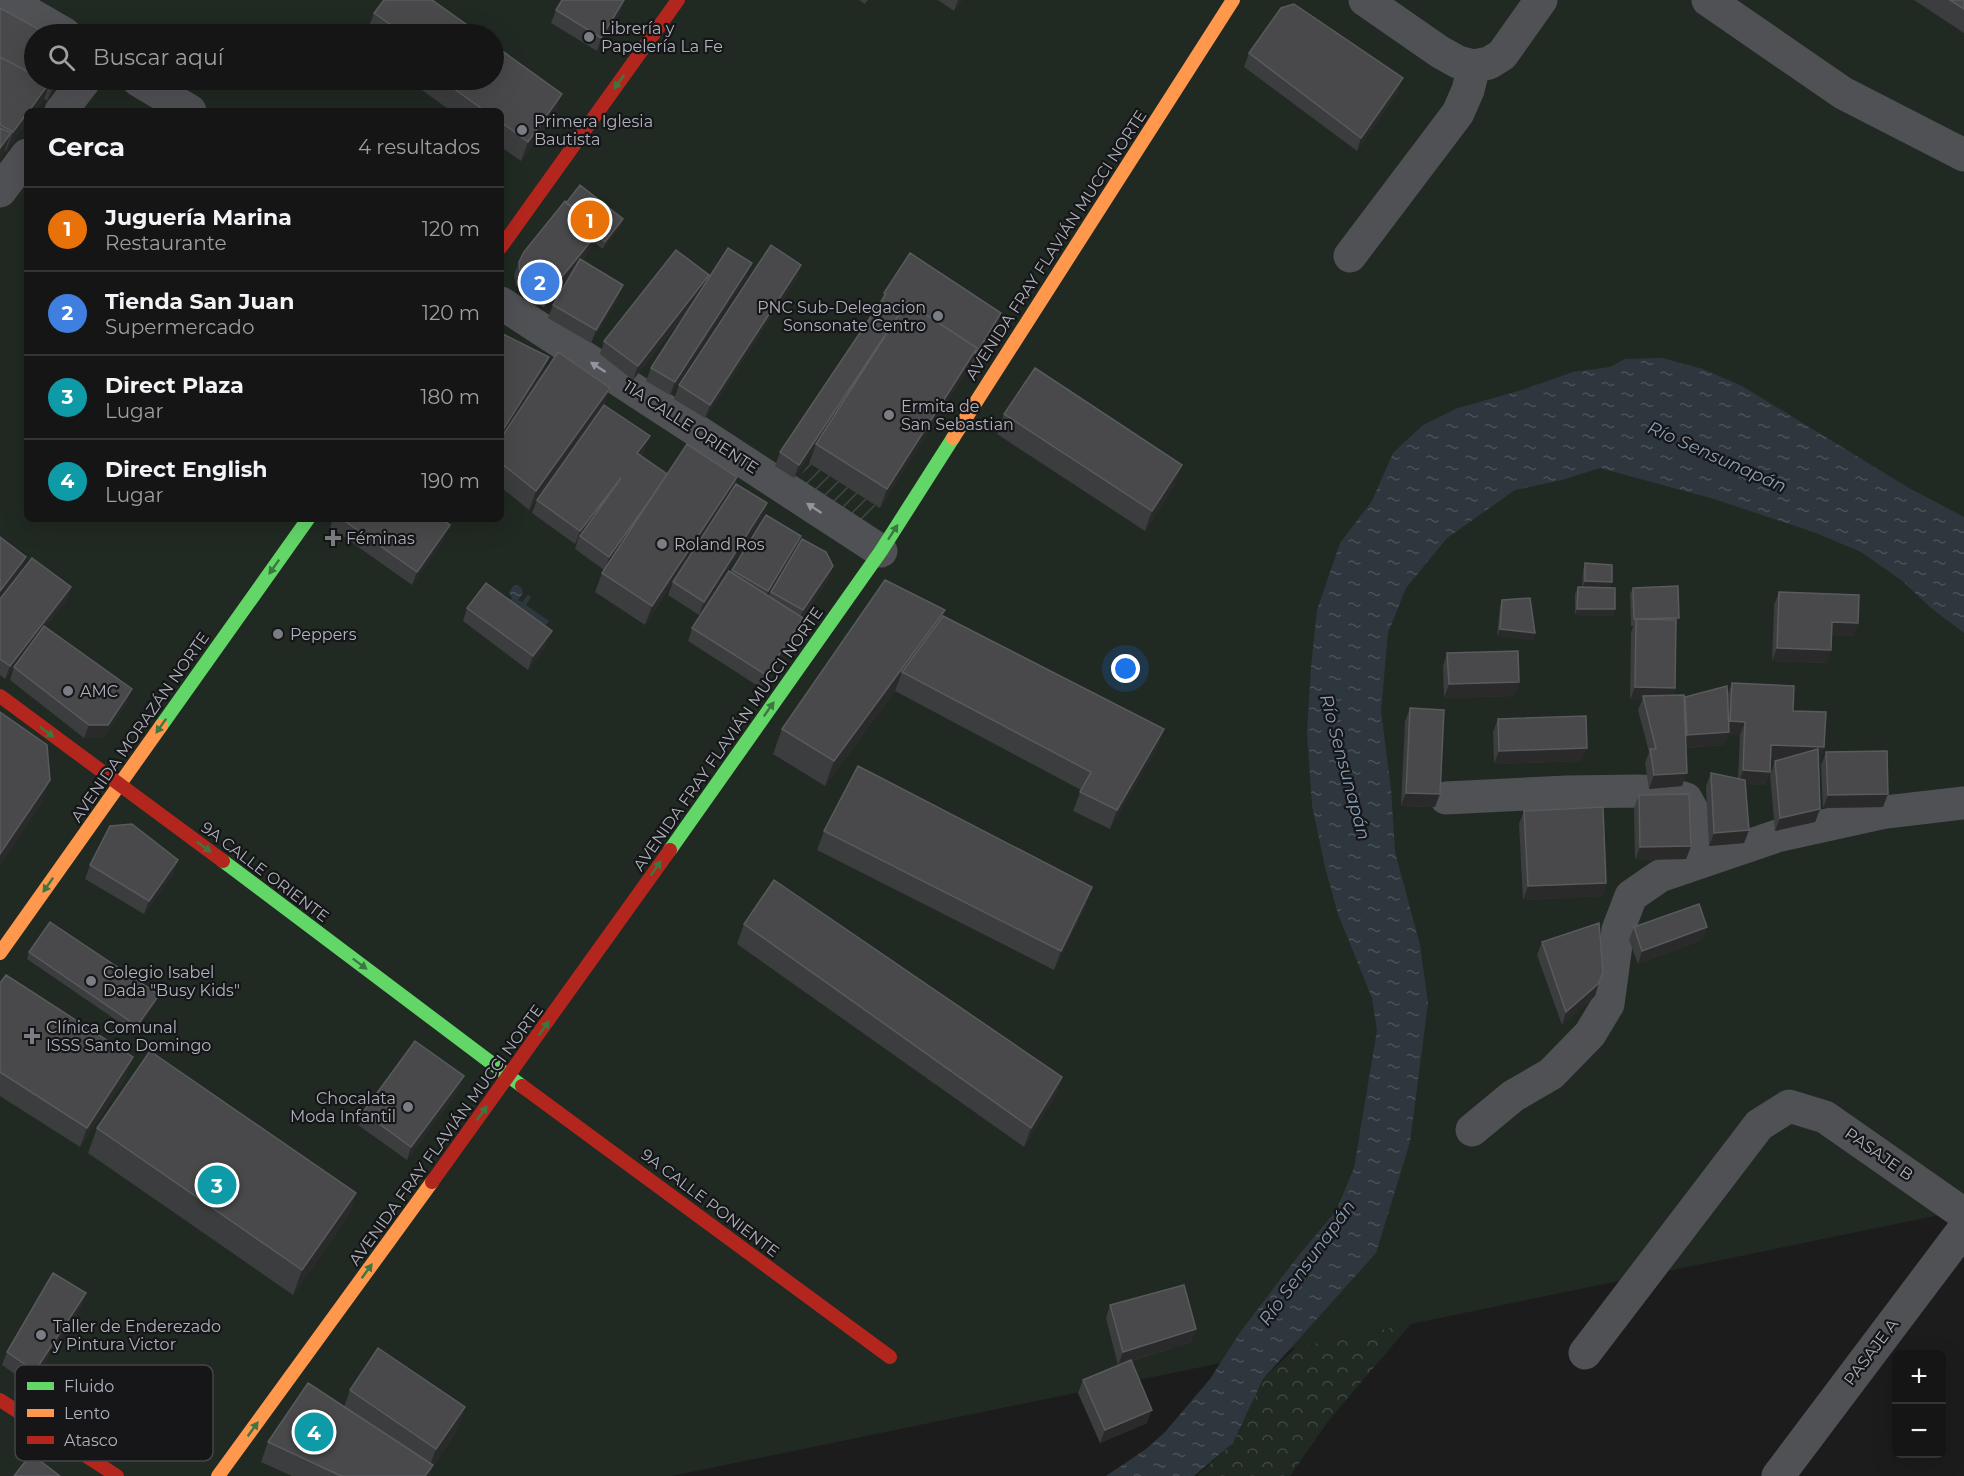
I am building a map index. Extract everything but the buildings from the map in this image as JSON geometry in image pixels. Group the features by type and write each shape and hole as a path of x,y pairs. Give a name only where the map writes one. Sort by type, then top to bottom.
{"main road":[{"path":"504,243 678,0"},
{"name":"AVENIDA FRAY FLAVIÁN MUCCI NORTE","path":"218,1476 510,1076 881,551 1233,0"},
{"name":"AVENIDA MORAZÁN NORTE","path":"0,953 306,522"},
{"name":"9A CALLE ORIENTE","path":"0,696 510,1076"},
{"name":"9A CALLE PONIENTE","path":"510,1076 890,1357"},
{"path":"0,1400 15,1410"},
{"path":"94,1461 117,1476"}],"street":[{"path":"6,0 48,24"},
{"path":"1365,0 1458,62 1488,61"},
{"path":"1350,256 1458,112 1468,90 1488,61 1541,0"},
{"path":"1708,0 1843,93 1964,155"},
{"path":"63,108 77,90"},
{"path":"155,90 185,108"},
{"path":"0,191 24,160"},
{"name":"11A CALLE ORIENTE","path":"504,305 881,551"},
{"path":"1446,798 1567,792 1664,792 1686,799 1697,819 1702,861"},
{"path":"1472,1130 1513,1096 1551,1074 1590,1034 1608,1004 1618,930 1631,896 1660,876 1777,837 1875,814 1964,803"},
{"name":"PASAJE B","path":"1585,1353 1759,1125 1789,1106 1825,1117 1964,1214"},
{"name":"PASAJE A","path":"1778,1476 1964,1229"}],"green space":[{"path":"0,0 1964,0 1964,1210 672,1476 0,1476"},
{"path":"809,463 880,508 869,525 798,480"},
{"path":"1386,1262 1421,1312 1329,1420 1290,1476 1197,1476 1233,1443 1263,1379"}],"water":[{"name":"Río Sensunapán","path":"1662,358 1703,369 1742,386 1909,488 1964,517 1964,633 1931,608 1901,580 1861,552 1816,533 1714,499 1600,468 1562,480 1515,490 1447,538 1406,588 1388,633 1381,711 1391,789 1395,852 1420,945 1428,1003 1410,1142 1376,1253 1263,1379 1233,1443 1194,1476 1106,1476 1146,1449 1165,1432 1210,1379 1241,1331 1336,1211 1354,1168 1377,1030 1372,998 1338,914 1325,867 1312,805 1307,732 1317,610 1340,543 1372,501 1393,453 1423,425 1458,408 1522,390 1573,372 1610,367 1625,359"},
{"path":"514,585 522,589 523,593 518,600 522,602 528,595 531,597 526,605 549,621 537,637 503,612 512,598 509,592"}],"traffic: fast":[{"path":"670,850 881,551 953,438"},
{"path":"161,726 306,522"},
{"path":"223,861 522,1086"}],"traffic: slow":[{"path":"953,438 1233,0"},
{"path":"0,953 161,726"},
{"path":"218,1476 432,1182"}],"traffic: jam":[{"path":"504,243 678,0"},
{"path":"0,696 223,861"},
{"path":"432,1182 670,850"},
{"path":"522,1086 890,1357"},
{"path":"0,1400 15,1410"},
{"path":"94,1461 117,1476"}],"place":[{"name":"Librería y Papelería La Fe","path":"589,37"},
{"name":"Primera Iglesia Bautista","path":"522,130"},
{"name":"Juguería Marina","path":"590,220"},
{"name":"Tienda San Juan","path":"540,282"},
{"name":"PNC Sub-Delegacion Sonsonate Centro","path":"938,316"},
{"name":"Ermita de San Sebastian","path":"889,415"},
{"name":"Féminas","path":"333,538"},
{"name":"Roland Ros","path":"662,544"},
{"name":"Peppers","path":"278,634"},
{"name":"AMC","path":"68,691"},
{"name":"Colegio Isabel Dada \"Busy Kids\"","path":"91,981"},
{"name":"Clínica Comunal ISSS Santo Domingo","path":"32,1036"},
{"name":"Chocalata Moda Infantil","path":"408,1107"},
{"name":"Direct Plaza","path":"217,1185"},
{"name":"Taller de Enderezado y Pintura Victor","path":"41,1335"},
{"name":"Direct English","path":"314,1432"}]}
